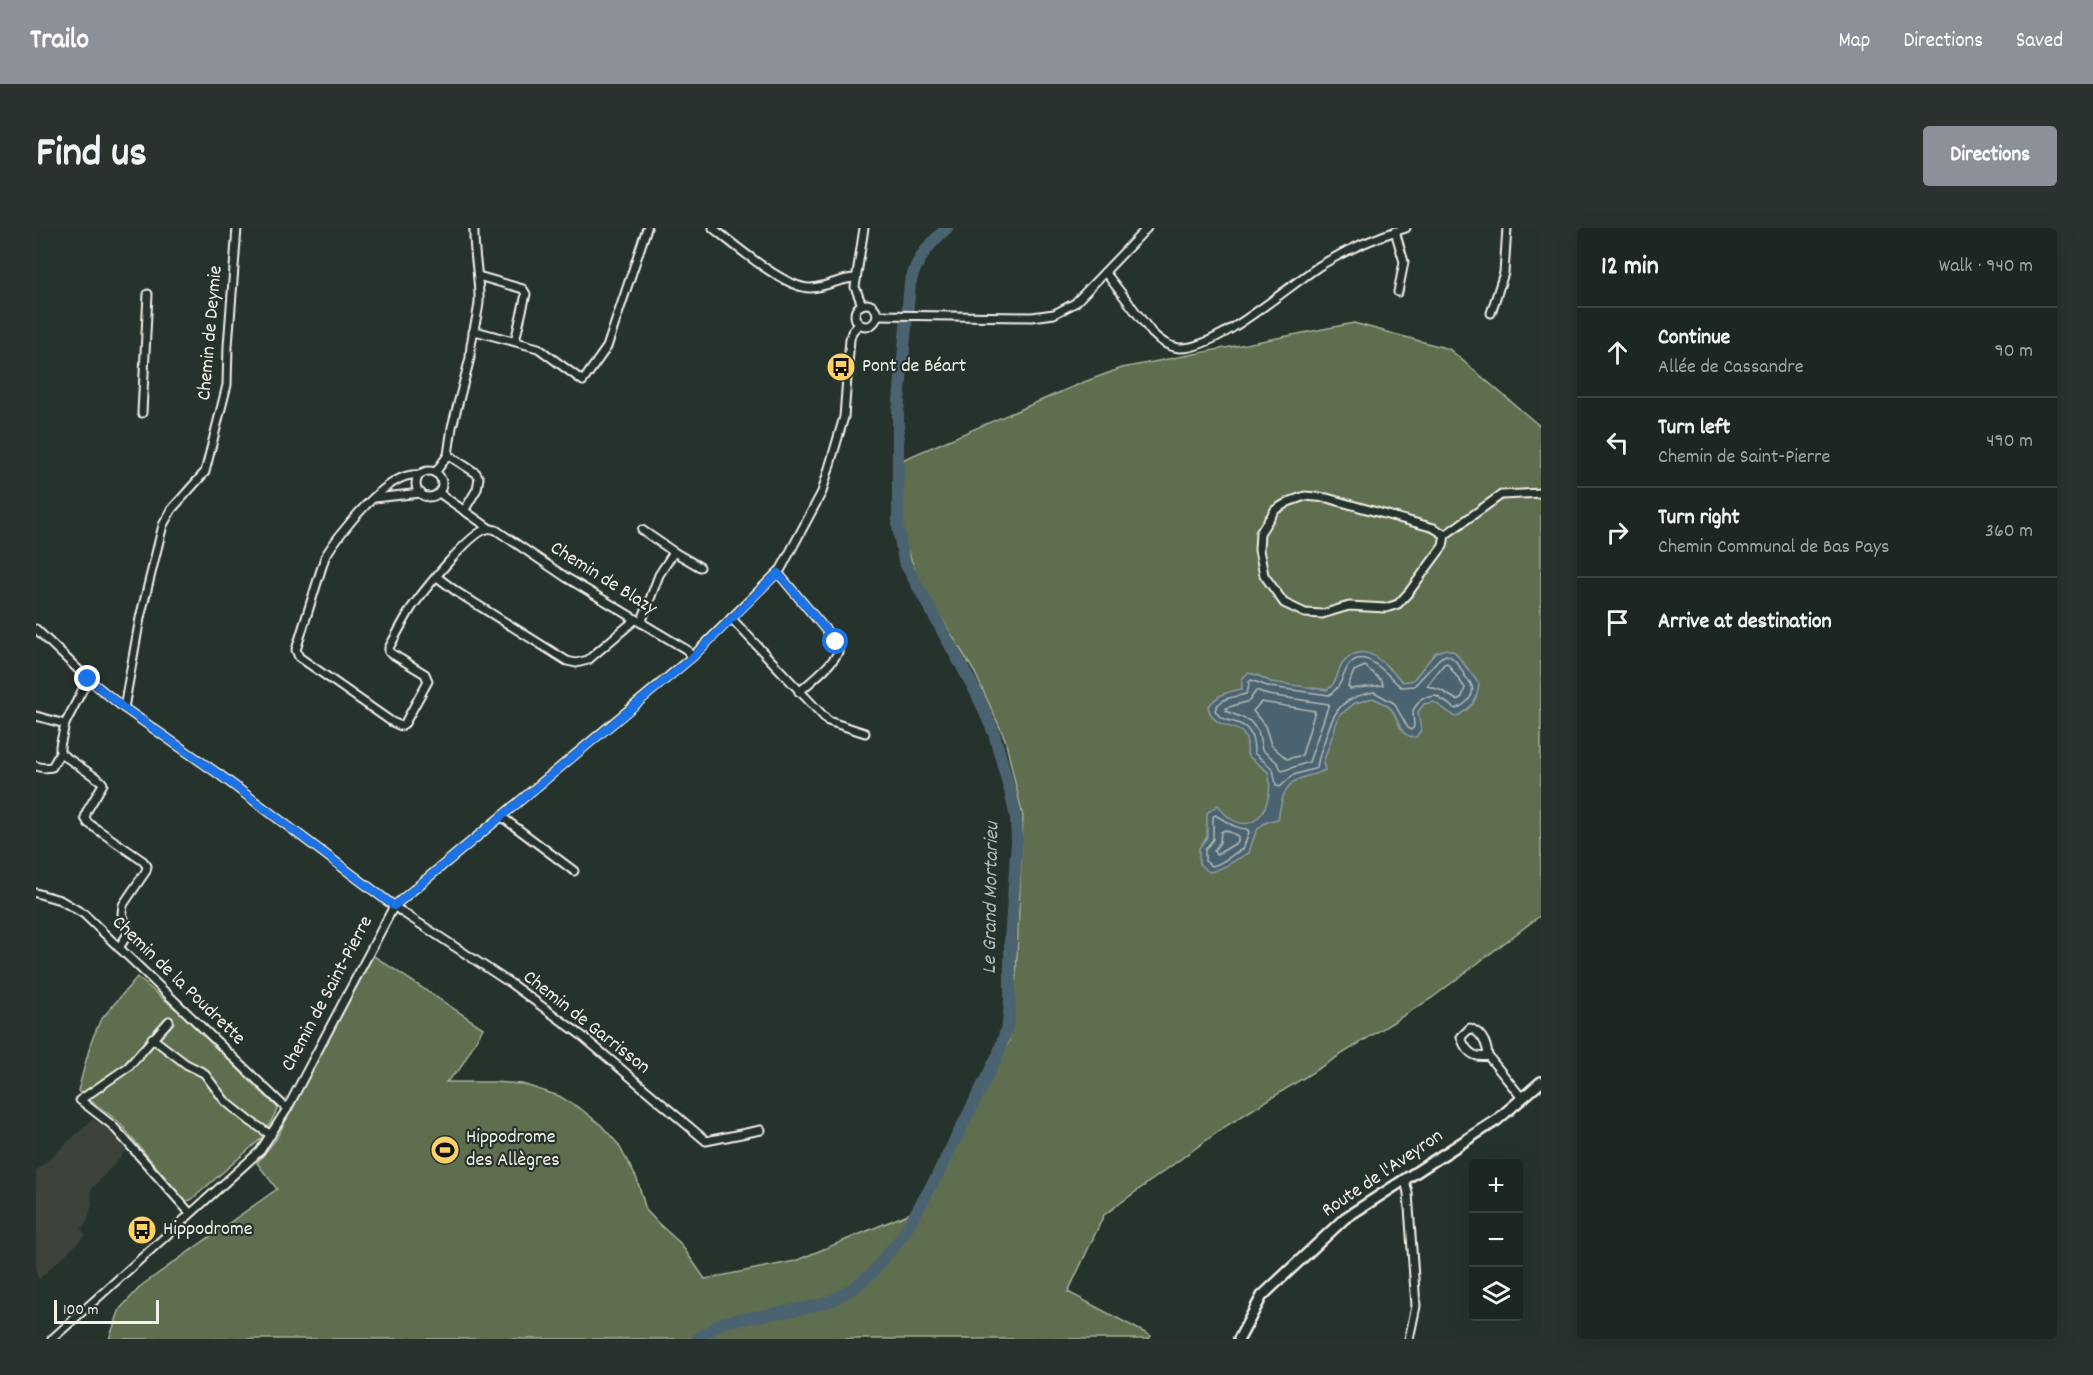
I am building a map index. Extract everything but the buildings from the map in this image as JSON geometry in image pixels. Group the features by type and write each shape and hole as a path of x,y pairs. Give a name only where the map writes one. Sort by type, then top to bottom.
{"street":[{"name":"Chemin de Deymie","path":"124,708 140,618 163,525 172,509 206,472 227,385 237,228"},
{"path":"474,228 479,301 470,358 452,427 448,455 435,472 412,474 395,482 374,498 358,513 325,557 296,650 299,657 401,726 405,723 428,681 425,674 389,652 388,648 413,607 437,577 467,543 493,529"},
{"path":"473,332 538,348 583,381 607,347 647,228"},
{"path":"713,228 752,259 801,288 813,288 842,279 856,278"},
{"path":"862,305 856,294 856,278 864,228"},
{"path":"877,315 1032,317 1054,314 1075,303 1147,228"},
{"path":"1105,272 1161,342 1182,348 1219,336 1238,325 1323,264 1356,246 1406,228"},
{"path":"1491,313 1504,273 1508,228"},
{"path":"1395,231 1404,262 1398,292"},
{"path":"478,276 523,289 526,294 515,341"},
{"path":"142,413 148,294"},
{"path":"862,305 872,306 877,315 875,322 869,326 859,324 855,319 855,312 862,305"},
{"name":"Chemin de Saint-Pierre","path":"52,1339 260,1151 287,1109 394,906 693,657 778,573 822,492 844,417 850,339 852,332 859,324"},
{"path":"448,455 476,473 479,478 477,489 464,511"},
{"path":"374,498 439,493 443,482 435,472"},
{"path":"418,475 415,481 421,493"},
{"name":"Chemin de Blazy","path":"439,493 567,578 687,650 693,657"},
{"path":"1445,536 1434,528 1327,498 1305,496 1275,510 1260,533 1259,550 1264,575 1284,603 1305,613 1322,614 1348,606 1386,608 1398,604 1409,592 1443,546 1445,536 1501,495 1541,493"},
{"path":"642,530 700,567"},
{"path":"437,577 567,661 576,663 588,660 638,621 674,552"},
{"path":"778,573 836,642 838,648 838,653 799,692"},
{"path":"732,618 828,721 865,733"},
{"path":"36,629 88,679 124,708 220,775 394,906"},
{"path":"36,766 44,768 52,766 60,753 65,724 88,679"},
{"path":"36,716 65,724"},
{"path":"60,753 103,784 87,811 85,818 88,823 147,866 123,905 122,913 129,932 119,948"},
{"path":"502,817 573,871"},
{"name":"Chemin de la Poudrette","path":"36,893 60,900 84,914 287,1109"},
{"name":"Chemin de Garrisson","path":"394,906 510,983 581,1035 706,1141 761,1130"},
{"path":"169,1021 128,1067 80,1100 112,1125 190,1213"},
{"path":"1488,1056 1477,1056 1469,1052 1461,1037 1470,1028 1476,1030 1487,1048 1488,1056 1522,1098"},
{"path":"152,1038 186,1064 204,1073 225,1101 271,1135"},
{"name":"Route de l'Aveyron","path":"1239,1339 1262,1296 1346,1218 1497,1120 1541,1082"},
{"path":"1405,1180 1408,1193 1416,1306 1409,1339"}],"shaded area":[{"path":"93,1119 105,1127 126,1151 91,1190 92,1205 86,1224 81,1229 86,1235 39,1279 36,1274 36,1171"}],"green space":[{"path":"1354,323 1449,349 1541,427 1541,915 1432,998 1226,1126 1104,1215 1068,1292 1151,1336 1149,1339 109,1339 120,1309 142,1285 277,1189 257,1163 276,1139 371,954 483,1028 459,1070 446,1082 522,1084 559,1096 581,1109 601,1125 618,1144 637,1179 646,1210 680,1243 705,1279 795,1261 908,1214 933,1194 1009,1041 1016,976 1023,817 1005,739 975,673 920,583 903,538 902,460 1122,368"},
{"path":"137,977 178,1011 278,1108 263,1137 191,1200 185,1201 118,1121 78,1091 91,1042 100,1021"}],"water":[{"path":"1446,649 1455,652 1479,684 1475,701 1470,707 1456,717 1434,702 1424,704 1418,712 1421,730 1416,737 1403,731 1391,709 1383,703 1373,698 1355,703 1339,716 1323,763 1325,770 1300,778 1288,787 1278,819 1260,826 1249,853 1214,871 1209,872 1199,864 1199,848 1207,837 1207,813 1218,805 1227,816 1238,822 1247,823 1255,820 1262,813 1269,793 1268,772 1247,755 1247,742 1244,735 1239,730 1218,722 1212,717 1208,707 1215,699 1242,689 1242,679 1248,673 1271,682 1327,690 1334,683 1344,662 1360,652 1376,657 1403,682 1413,680 1436,652"}],"waterway":[{"name":"Le Grand Mortarieu","path":"697,1339 724,1322 807,1308 833,1300 871,1274 903,1235 936,1178 998,1055 1008,1024 1010,942 1017,841 1016,817 994,733 976,692 904,561 898,527 898,412 910,284 924,253 947,228"}],"place":[{"name":"Pont de Béart","path":"841,367"},
{"name":"Hippodrome des Allègres","path":"445,1150"},
{"name":"Hippodrome","path":"142,1230"}],"route":[{"path":"88,679 124,708 220,775 394,906 693,657 778,573 836,642"}]}
